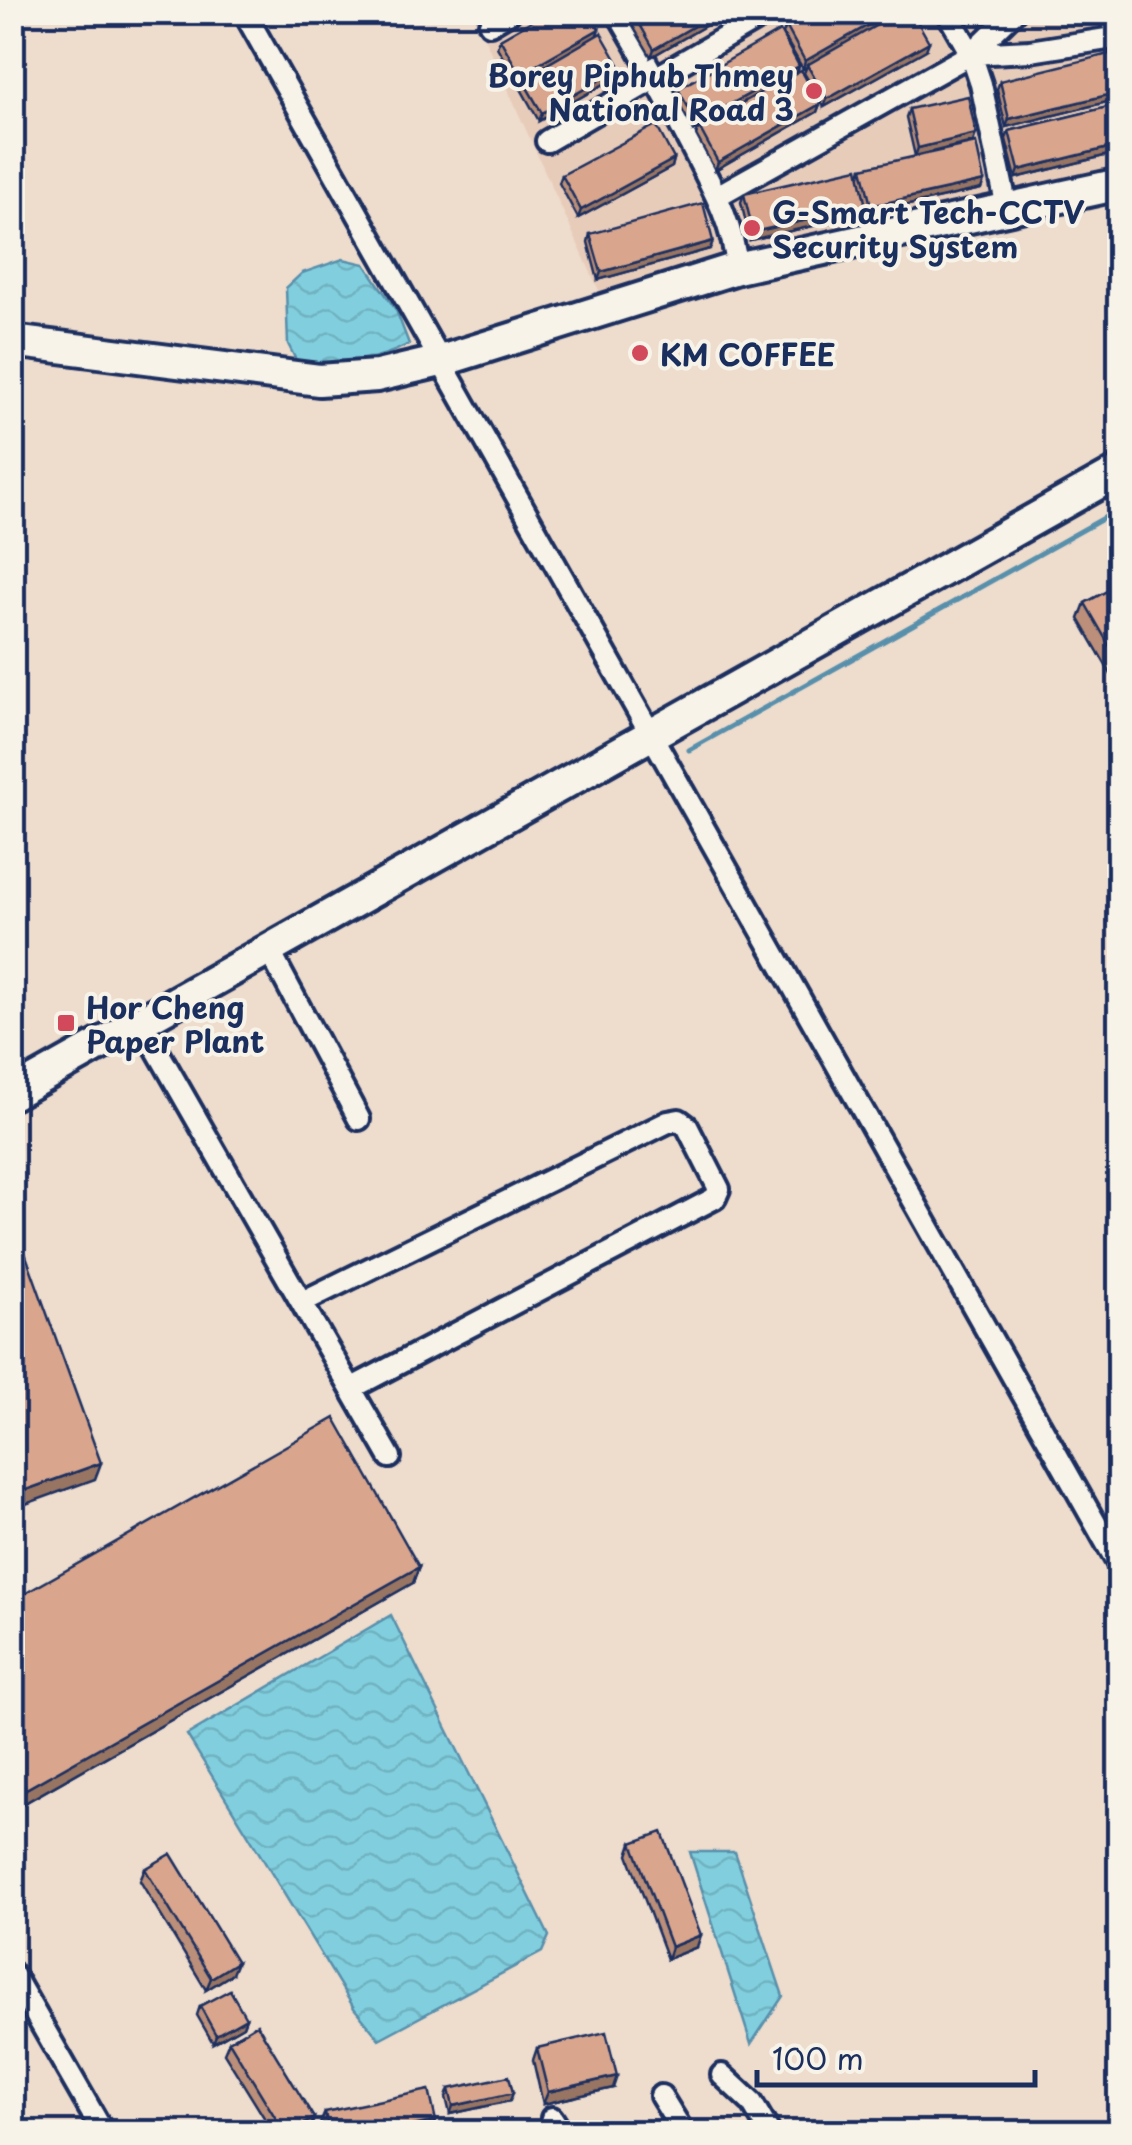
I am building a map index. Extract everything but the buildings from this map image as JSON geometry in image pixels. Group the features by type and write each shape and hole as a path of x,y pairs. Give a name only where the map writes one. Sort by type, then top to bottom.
{"main road":[{"path":"12,341 319,380 377,376 441,361 737,268 1120,184"},
{"path":"12,1094 1120,471"}],"street":[{"path":"244,12 1120,1566"},
{"path":"490,24 510,12"},
{"path":"617,12 717,196 731,226 737,268"},
{"path":"547,141 769,12"},
{"path":"946,12 971,54 1007,208"},
{"path":"717,196 971,54 1014,12"},
{"path":"971,54 1030,51 1120,36 1107,12"},
{"path":"269,950 359,1118"},
{"path":"142,1022 390,1457"},
{"path":"302,1302 668,1122 678,1120 687,1126 719,1189 715,1198 352,1388"},
{"path":"12,1972 102,2132"},
{"path":"722,2076 752,2103 770,2132"},
{"path":"661,2096 682,2132"}],"shaded area":[{"name":"Borey Piphub Thmey National Road 3","path":"473,13 1119,13 1119,170 821,233 601,295"}],"water":[{"path":"343,259 365,264 396,310 409,344 368,359 298,364 288,344 286,288 302,273"},
{"path":"391,1615 549,1936 542,1952 379,2039 354,2008 187,1735"},
{"path":"690,1852 735,1852 783,1996 751,2044"}],"waterway":[{"path":"689,750 1120,509"}],"place":[{"name":"Borey Piphub Thmey National Road 3","path":"814,91"},
{"name":"G-Smart Tech-CCTV Security System","path":"752,228"},
{"name":"KM COFFEE","path":"640,353"},
{"name":"Hor Cheng Paper Plant","path":"66,1023"}]}
